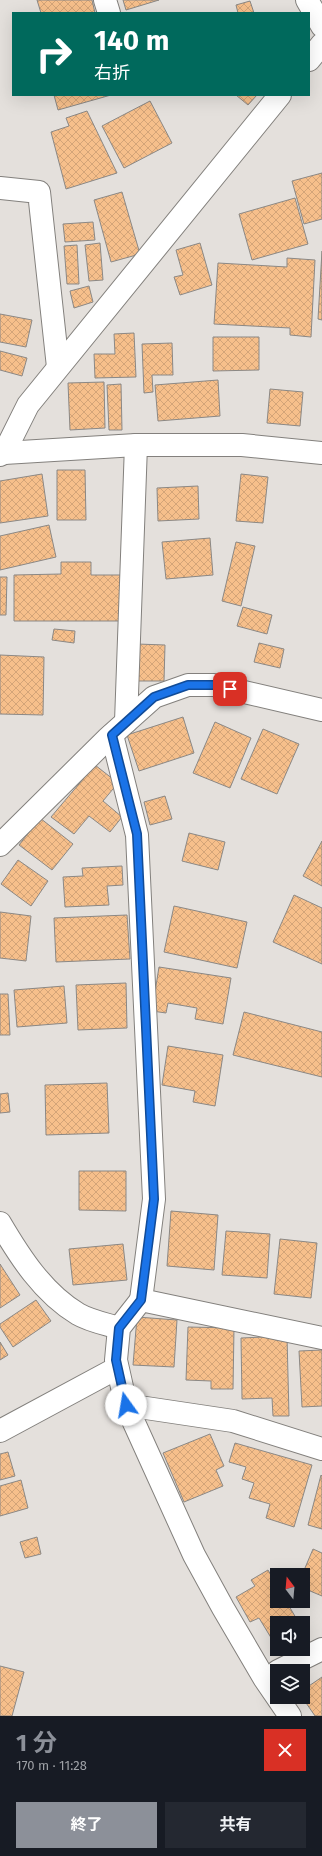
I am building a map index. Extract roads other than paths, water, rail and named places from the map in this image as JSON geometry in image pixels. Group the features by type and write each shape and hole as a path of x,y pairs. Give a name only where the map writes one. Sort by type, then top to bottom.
{"street":[{"path":"105,0 109,12"},
{"path":"307,0 322,26"},
{"path":"310,59 322,44"},
{"path":"1,449 28,405 279,96"},
{"path":"0,188 39,192 58,367"},
{"path":"1,449 136,445 242,445 322,453"},
{"path":"136,445 119,728 137,834 154,1199 141,1300 119,1328 116,1360 126,1405 194,1555 223,1608 270,1669"},
{"path":"0,845 119,728 154,697 188,685 214,685 322,710"},
{"path":"0,1223 21,1259 49,1292 79,1314 119,1328"},
{"path":"141,1300 322,1338"},
{"path":"0,1431 117,1368"},
{"path":"126,1405 233,1421 322,1449"},
{"path":"291,1664 322,1649"},
{"path":"285,1704 290,1716"}]}
